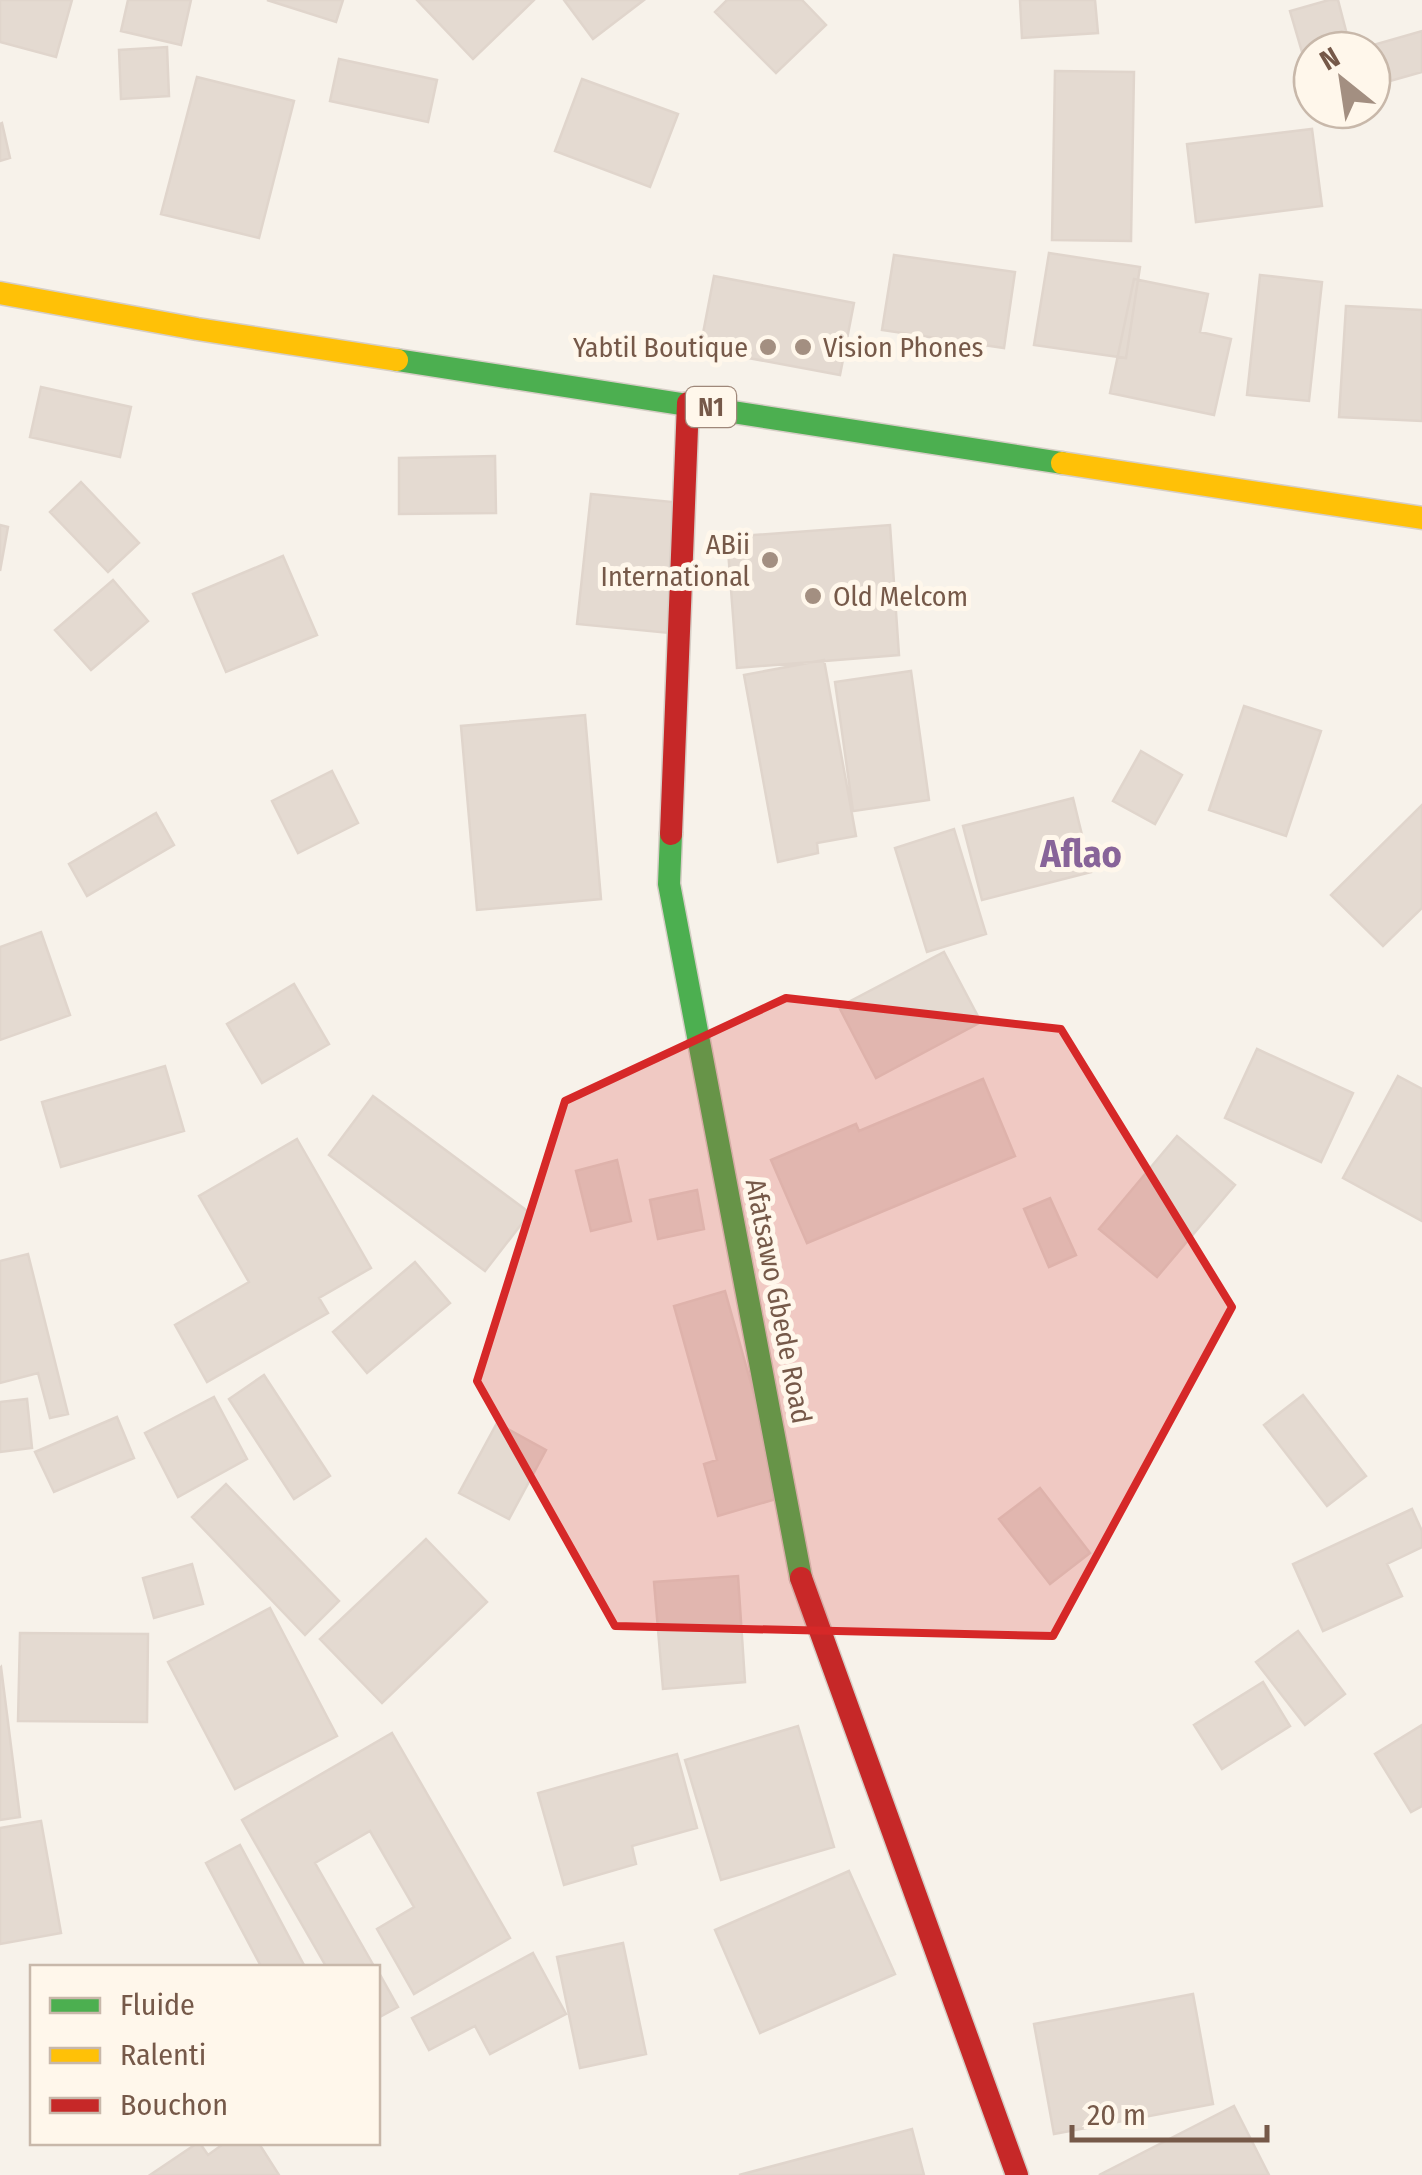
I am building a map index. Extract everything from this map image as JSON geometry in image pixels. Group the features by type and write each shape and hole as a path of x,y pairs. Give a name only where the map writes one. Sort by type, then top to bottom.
{"main road":[{"name":"N1","path":"0,293 197,330 1422,518"},
{"name":"Afatsawo Gbede Road","path":"688,403 669,884 672,903 801,1580 1017,2175"}],"highlighted area":[{"path":"786,998 1061,1029 1232,1307 1053,1636 615,1626 477,1381 565,1101"}],"building":[{"path":"0,0 72,0 56,57 0,42"},
{"path":"128,0 191,0 181,45 121,31"},
{"path":"267,0 343,0 336,22"},
{"path":"417,0 534,0 473,59"},
{"path":"564,0 644,0 593,39"},
{"path":"727,0 802,0 826,25 776,73 715,12"},
{"path":"1020,0 1095,0 1098,33 1022,38"},
{"path":"1338,0 1346,30 1296,30 1290,11"},
{"path":"1422,31 1422,72 1392,80 1392,40"},
{"path":"167,47 169,96 121,99 119,50"},
{"path":"339,59 437,80 428,122 330,101"},
{"path":"1055,71 1134,72 1131,241 1052,240"},
{"path":"197,77 294,101 259,238 161,214"},
{"path":"582,79 678,114 650,187 555,151"},
{"path":"0,124 10,158 0,161"},
{"path":"1312,130 1322,206 1196,222 1187,144"},
{"path":"1049,253 1140,267 1126,358 1034,345"},
{"path":"894,255 1015,272 1004,348 882,330"},
{"path":"1260,275 1322,282 1309,401 1247,395"},
{"path":"714,276 854,303 840,375 700,349"},
{"path":"1134,279 1208,294 1200,332 1231,339 1214,415 1110,393"},
{"path":"1346,306 1422,310 1422,421 1339,417"},
{"path":"41,387 131,407 120,457 30,437"},
{"path":"495,456 496,513 399,514 399,458"},
{"path":"81,482 139,543 108,572 50,512"},
{"path":"591,494 683,503 669,633 577,624"},
{"path":"0,525 8,527 0,571"},
{"name":"Old Melcom","path":"890,525 899,655 737,668 727,537"},
{"path":"283,556 317,635 226,672 193,594"},
{"path":"113,580 148,621 91,670 55,630"},
{"path":"824,660 856,836 817,843 818,853 778,862 744,675"},
{"path":"911,671 929,800 853,811 835,682"},
{"path":"1244,706 1321,731 1286,836 1209,810"},
{"path":"585,715 601,899 477,910 461,726"},
{"path":"1141,751 1182,775 1155,824 1113,801"},
{"path":"332,771 358,823 298,853 272,801"},
{"path":"1073,798 1091,872 982,900 963,826"},
{"path":"1422,805 1422,908 1383,946 1331,895"},
{"path":"156,813 174,845 87,896 69,864"},
{"path":"954,829 986,934 927,952 895,848"},
{"path":"41,932 70,1015 0,1040 0,947"},
{"path":"944,952 981,1022 876,1078 839,1007"},
{"path":"294,984 329,1044 262,1083 227,1024"},
{"path":"1257,1049 1353,1093 1321,1162 1225,1118"},
{"path":"165,1066 184,1131 61,1167 42,1102"},
{"path":"1398,1076 1422,1089 1422,1221 1343,1178"},
{"path":"983,1079 1015,1156 807,1243 771,1160 856,1124 859,1131"},
{"path":"373,1096 530,1213 485,1271 329,1155"},
{"path":"1177,1136 1235,1185 1157,1277 1099,1229"},
{"path":"297,1139 371,1268 319,1298 328,1313 207,1382 175,1325 249,1282 199,1196"},
{"path":"617,1160 631,1221 591,1231 576,1171"},
{"path":"697,1190 704,1229 658,1239 650,1200"},
{"path":"1050,1198 1076,1255 1049,1267 1024,1209"},
{"path":"28,1254 68,1414 50,1418 38,1373 0,1383 0,1261"},
{"path":"415,1262 450,1303 367,1373 333,1332"},
{"path":"725,1291 783,1497 718,1516 704,1464 717,1460 674,1306"},
{"path":"264,1375 330,1476 294,1499 229,1399"},
{"path":"1303,1395 1366,1476 1327,1506 1264,1425"},
{"path":"214,1397 247,1459 178,1497 145,1433"},
{"path":"27,1399 32,1448 0,1452 0,1402"},
{"path":"117,1417 134,1458 54,1492 35,1452"},
{"path":"497,1423 546,1450 509,1519 459,1493"},
{"path":"226,1484 339,1601 305,1635 192,1517"},
{"path":"1040,1488 1090,1553 1050,1584 999,1519"},
{"path":"1412,1509 1422,1531 1422,1547 1387,1564 1402,1596 1323,1631 1293,1564"},
{"path":"426,1539 487,1602 382,1703 320,1639"},
{"path":"192,1564 203,1604 154,1618 143,1578"},
{"path":"738,1576 745,1682 663,1689 654,1582"},
{"path":"270,1608 337,1736 235,1789 168,1662"},
{"path":"1298,1631 1345,1694 1305,1725 1256,1662"},
{"path":"20,1633 148,1634 147,1722 18,1721"},
{"path":"0,1668 20,1817 0,1820"},
{"path":"1263,1682 1290,1726 1222,1769 1194,1725"},
{"path":"1422,1725 1422,1806 1411,1812 1375,1754"},
{"path":"798,1726 834,1847 721,1880 685,1760"},
{"path":"392,1733 510,1938 414,1994 377,1929 414,1907 370,1831 315,1863 373,1965 325,1965 242,1820"},
{"path":"677,1754 697,1828 632,1846 636,1864 564,1885 538,1793"},
{"path":"41,1821 61,1933 0,1944 0,1828"},
{"path":"240,1845 304,1965 260,1965 206,1863"},
{"path":"849,1871 895,1974 760,2033 715,1930"},
{"path":"623,1943 646,2054 580,2068 557,1957"},
{"path":"533,1953 566,2014 490,2054 475,2026 429,2050 412,2018"},
{"path":"380,1975 398,2007 380,2017"},
{"path":"1193,1994 1213,2104 1054,2134 1034,2024"},
{"path":"1234,2106 1269,2175 1099,2175"},
{"path":"912,2129 924,2175 739,2175"},
{"path":"195,2145 201,2145 208,2155 222,2145 260,2145 279,2175 150,2175"}],"traffic: fast":[{"path":"397,360 1062,463"},
{"path":"671,834 669,884 801,1578"}],"traffic: slow":[{"path":"0,293 397,360"},
{"path":"1062,463 1422,518"}],"traffic: jam":[{"path":"671,834 688,403"},
{"path":"801,1578 1017,2175"}],"place":[{"name":"Yabtil Boutique","path":"768,347"},
{"name":"Vision Phones","path":"803,347"},
{"name":"ABii International","path":"770,560"},
{"name":"Old Melcom","path":"813,596"}],"district":[{"name":"Aflao","path":"1081,854"}]}
